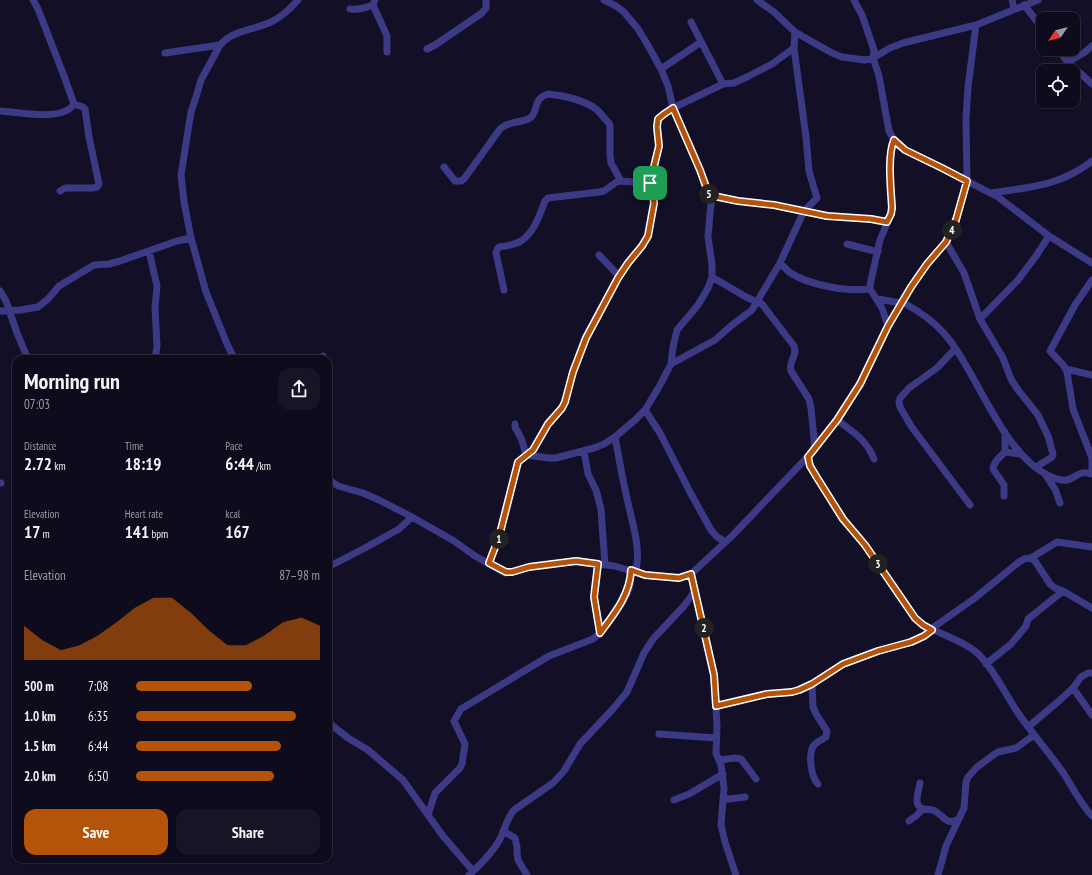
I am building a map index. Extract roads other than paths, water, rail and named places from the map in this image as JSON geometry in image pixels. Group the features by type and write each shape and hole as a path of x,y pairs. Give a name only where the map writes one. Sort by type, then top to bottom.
{"street":[{"path":"33,0 38,9 74,104"},
{"path":"233,355 206,292 191,238 182,185 182,162 191,112 201,80 220,45 240,32 263,25 281,17 296,0"},
{"path":"427,49 436,45 456,30 482,14 486,8 486,0"},
{"path":"526,455 556,458 604,444 615,437 645,410 671,364 677,330 698,305 708,288 712,277 708,237 711,211 709,195 700,170 673,108 668,86 661,69 638,30 624,12 604,0"},
{"path":"757,0 774,12 795,32 842,57 855,60 873,58 890,48 903,43 976,25 1038,0"},
{"path":"854,0 865,22 874,50 873,58 881,83 889,132 894,140 905,150 991,193 1049,236 1092,263"},
{"path":"1012,0 1014,9"},
{"path":"350,10 361,9 374,2 376,14 386,33 387,52"},
{"path":"1024,5 1036,20"},
{"path":"691,22 723,84"},
{"path":"332,484 374,497 454,541 475,556 506,572 512,572 529,567 576,561 602,564 645,575 679,578 691,574 726,542 815,449 837,420 860,384 888,326 901,303 927,264 946,242 956,220 967,181 966,119 968,87 976,25"},
{"path":"795,32 794,48 806,137 809,172 817,198 816,206 820,214"},
{"path":"661,69 701,42"},
{"path":"165,53 220,45"},
{"path":"1068,62 1092,46"},
{"path":"489,563 499,537 515,467 518,462 537,445 548,424 562,408 573,372 586,338 619,276 648,236 654,203 650,183 659,146 657,127 658,119 673,108 723,84 734,83 772,64 794,48"},
{"path":"1063,56 1092,84"},
{"path":"444,167 455,181 461,181 464,179 500,129 505,125 529,119 532,116 540,98 548,94 571,98 588,105 609,123 611,163 621,181"},
{"path":"0,111 51,114 69,110 74,104"},
{"path":"60,190 65,188 93,188 97,187 99,184 85,110 83,107 74,104"},
{"path":"888,326 886,317 878,299 870,289 872,271 880,240 892,208 890,167 892,145 894,140"},
{"path":"991,193 1031,188 1064,178 1092,161"},
{"path":"504,290 496,253 497,250 499,247 520,242 527,236 534,226 545,201 552,197 576,195 604,190 616,182 621,181 650,183"},
{"path":"709,195 820,214 887,222"},
{"path":"671,364 715,340 752,310 780,263 804,211 817,198"},
{"path":"980,319 1018,280 1049,236"},
{"path":"0,311 38,307 48,299 59,286 94,265 109,264 120,261 177,241 191,238"},
{"path":"946,242 964,273 980,319 1003,358 1011,379 1026,401 1038,414 1048,436 1053,454 1052,457 1036,467"},
{"path":"847,244 878,252"},
{"path":"149,251 156,286 155,308 157,346 156,355"},
{"path":"599,255 619,276"},
{"path":"780,263 789,272 810,282 848,290 870,289"},
{"path":"712,277 746,297 758,302 767,310 794,346 796,350 795,357 790,363 790,367 809,399 815,449"},
{"path":"1092,280 1080,296 1051,348 1051,352 1066,369 1073,409 1092,458 1092,468"},
{"path":"0,291 6,301 8,310 26,355"},
{"path":"878,299 901,303 931,320 956,349 1005,432 1022,454 1036,467 1050,476 1063,480 1067,480 1078,473 1086,472 1092,474"},
{"path":"956,349 937,368 909,388 900,398 899,402 900,407 911,426 970,505"},
{"path":"1066,369 1092,375"},
{"path":"645,410 660,433 711,530 716,536 726,542"},
{"path":"837,420 863,440 870,449 874,459"},
{"path":"515,424 515,428 522,440 526,455"},
{"path":"1004,496 1004,485 992,467 996,460 1004,452 1005,432"},
{"path":"428,815 435,794 462,764 465,744 454,721 461,709 549,656 593,639 600,633 617,610 629,588 638,558 637,541 615,437"},
{"path":"584,451 588,474 596,490 601,509 602,564 594,597 600,633"},
{"path":"1004,452 1022,454"},
{"path":"808,457 810,466 843,519 865,545 915,618 923,625 957,640 976,652 986,664 1028,727 1061,770 1086,810 1092,816"},
{"path":"1043,472 1055,489 1060,503"},
{"path":"332,565 399,529 412,517"},
{"path":"716,706 767,694 799,690 812,684 843,664 878,651 911,642 924,636 975,598 1019,562 1024,559 1031,558 1054,543 1059,542 1092,548"},
{"path":"1031,558 1035,561 1050,584 1092,608"},
{"path":"691,574 714,675 716,706 716,753 723,774 724,798 721,825 736,875"},
{"path":"332,725 348,738 368,750 403,780 471,873 499,840 510,815 514,810 552,783 564,771 580,744 627,692 644,653 653,639 684,606 695,591"},
{"path":"986,664 1011,644 1021,633 1026,626 1028,619 1033,614 1063,591"},
{"path":"1028,727 1073,688 1084,675 1092,673"},
{"path":"812,684 813,707 827,731 826,737 815,744 811,753 812,776 818,784"},
{"path":"1073,688 1092,715"},
{"path":"659,734 716,738"},
{"path":"938,875 946,846 964,808 966,782 973,771 998,752 1016,748 1034,735"},
{"path":"719,760 735,758 741,759 756,779"},
{"path":"674,800 689,794 723,774"},
{"path":"920,783 917,803 923,809 935,811 950,822 957,820"},
{"path":"724,798 729,799 745,797"},
{"path":"909,821 923,809"},
{"path":"503,831 515,838 518,860 527,875"}]}
